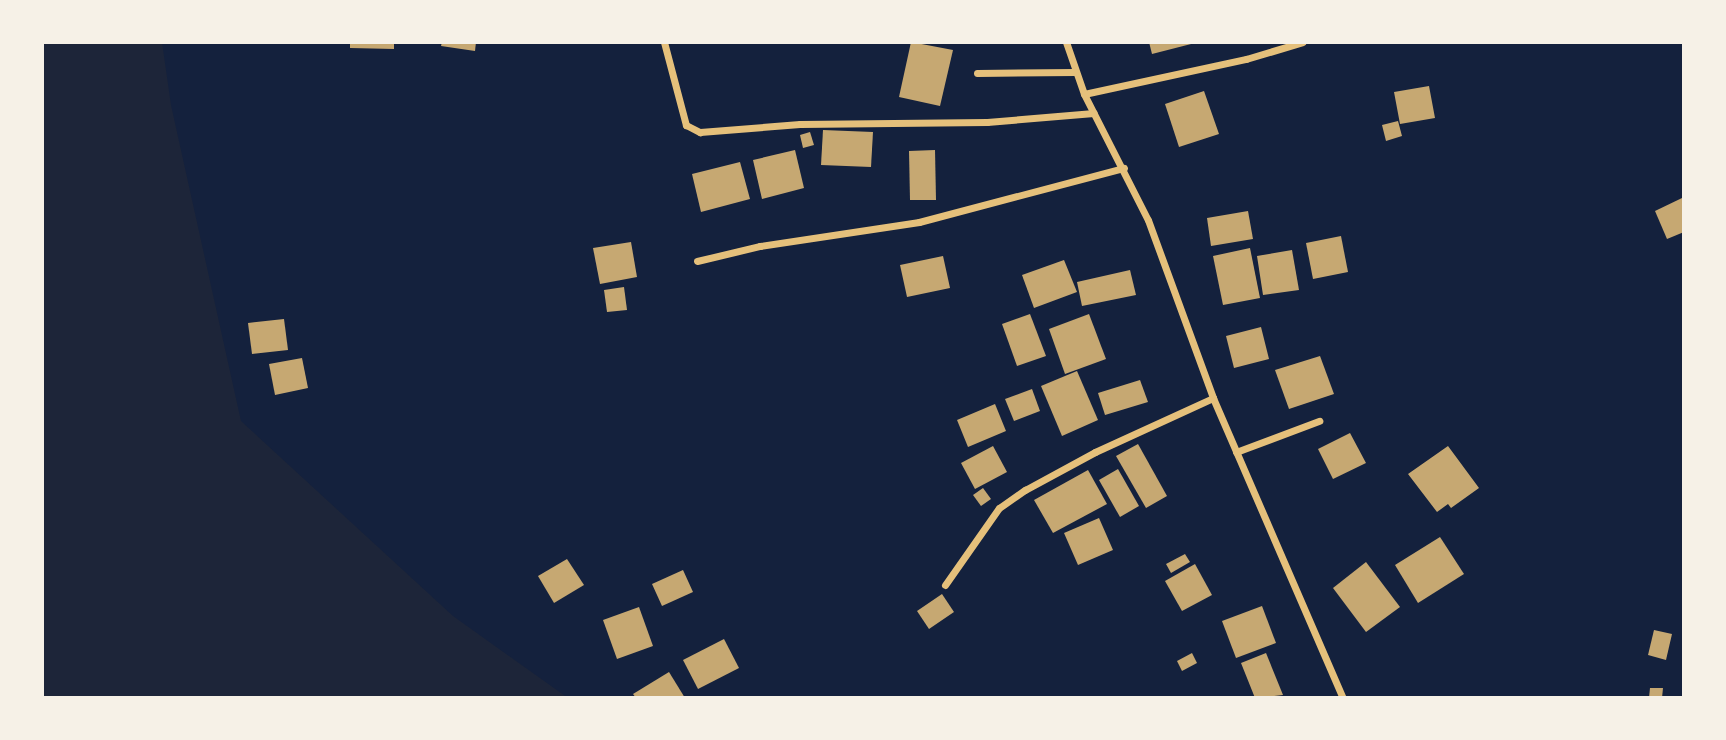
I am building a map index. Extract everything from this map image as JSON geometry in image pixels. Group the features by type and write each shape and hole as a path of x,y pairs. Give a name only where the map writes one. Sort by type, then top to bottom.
{"street":[{"path":"664,42 686,125 691,130 700,132 800,124 987,122 1094,113"},
{"path":"1066,42 1084,94 1149,220 1213,398 1342,698"},
{"path":"1084,94 1246,59 1303,42"},
{"path":"976,73 1075,72"},
{"path":"697,261 760,246 919,222 1124,168"},
{"path":"945,585 999,508 1025,489 1095,452 1213,398"},
{"path":"1236,452 1319,421"}],"shaded area":[{"path":"42,42 162,42 171,105 241,421 453,616 568,698 42,698"}],"building":[{"path":"350,42 394,42 394,49 350,48"},
{"path":"442,42 476,42 475,51 441,46"},
{"path":"911,42 953,50 940,106 899,97"},
{"path":"1149,42 1195,42 1195,43 1152,54"},
{"path":"1429,86 1435,118 1400,124 1394,92"},
{"path":"1204,91 1219,134 1179,147 1165,104"},
{"path":"1398,121 1402,136 1386,141 1382,125"},
{"path":"823,130 873,132 871,167 821,165"},
{"path":"810,132 814,145 803,148 800,135"},
{"path":"795,150 804,188 762,199 753,160"},
{"path":"935,150 936,200 910,200 909,151"},
{"path":"740,162 750,199 701,212 692,174"},
{"path":"1682,198 1684,232 1667,239 1655,211"},
{"path":"1248,211 1253,239 1211,246 1207,218"},
{"path":"1341,236 1348,272 1313,279 1306,243"},
{"path":"631,242 637,277 600,284 593,248"},
{"path":"1250,248 1260,298 1223,305 1213,256"},
{"path":"1292,250 1299,290 1263,295 1257,256"},
{"path":"943,256 950,288 907,297 900,265"},
{"path":"1064,260 1077,292 1034,308 1022,275"},
{"path":"1130,270 1136,295 1082,306 1077,282"},
{"path":"624,287 627,310 607,312 604,290"},
{"path":"1030,314 1046,356 1017,366 1002,324"},
{"path":"1089,314 1106,359 1065,374 1049,329"},
{"path":"284,319 288,350 252,354 248,323"},
{"path":"1261,327 1269,359 1234,368 1226,336"},
{"path":"1320,356 1334,394 1289,409 1275,370"},
{"path":"302,358 308,388 275,395 269,364"},
{"path":"1077,371 1098,420 1062,436 1041,386"},
{"path":"1140,380 1148,402 1105,415 1098,393"},
{"path":"1032,389 1040,411 1014,421 1005,399"},
{"path":"995,404 1006,431 968,447 957,420"},
{"path":"1350,433 1366,463 1333,479 1318,449"},
{"path":"1138,444 1167,496 1146,508 1116,456"},
{"path":"993,446 1007,472 975,489 961,463"},
{"path":"1448,446 1479,488 1451,508 1448,504 1437,512 1408,474"},
{"path":"1118,469 1139,506 1120,517 1099,480"},
{"path":"1088,470 1107,504 1053,533 1034,500"},
{"path":"983,488 991,499 981,506 973,495"},
{"path":"1099,518 1113,550 1078,565 1064,533"},
{"path":"1440,537 1464,574 1418,603 1395,565"},
{"path":"1185,554 1190,562 1171,573 1166,564"},
{"path":"567,559 584,585 554,603 538,576"},
{"path":"1366,562 1400,607 1366,632 1333,588"},
{"path":"1195,564 1212,595 1182,611 1165,581"},
{"path":"683,570 693,592 662,606 652,584"},
{"path":"942,594 954,612 929,629 917,611"},
{"path":"1262,606 1276,643 1236,658 1222,621"},
{"path":"639,607 653,646 617,659 603,620"},
{"path":"1654,630 1672,634 1666,660 1648,655"},
{"path":"724,639 739,668 698,689 683,660"},
{"path":"1192,653 1197,663 1182,671 1177,661"},
{"path":"1266,653 1283,695 1255,698 1241,663"},
{"path":"669,672 685,698 636,698 633,694"},
{"path":"1650,688 1663,688 1662,698 1649,698"}]}
